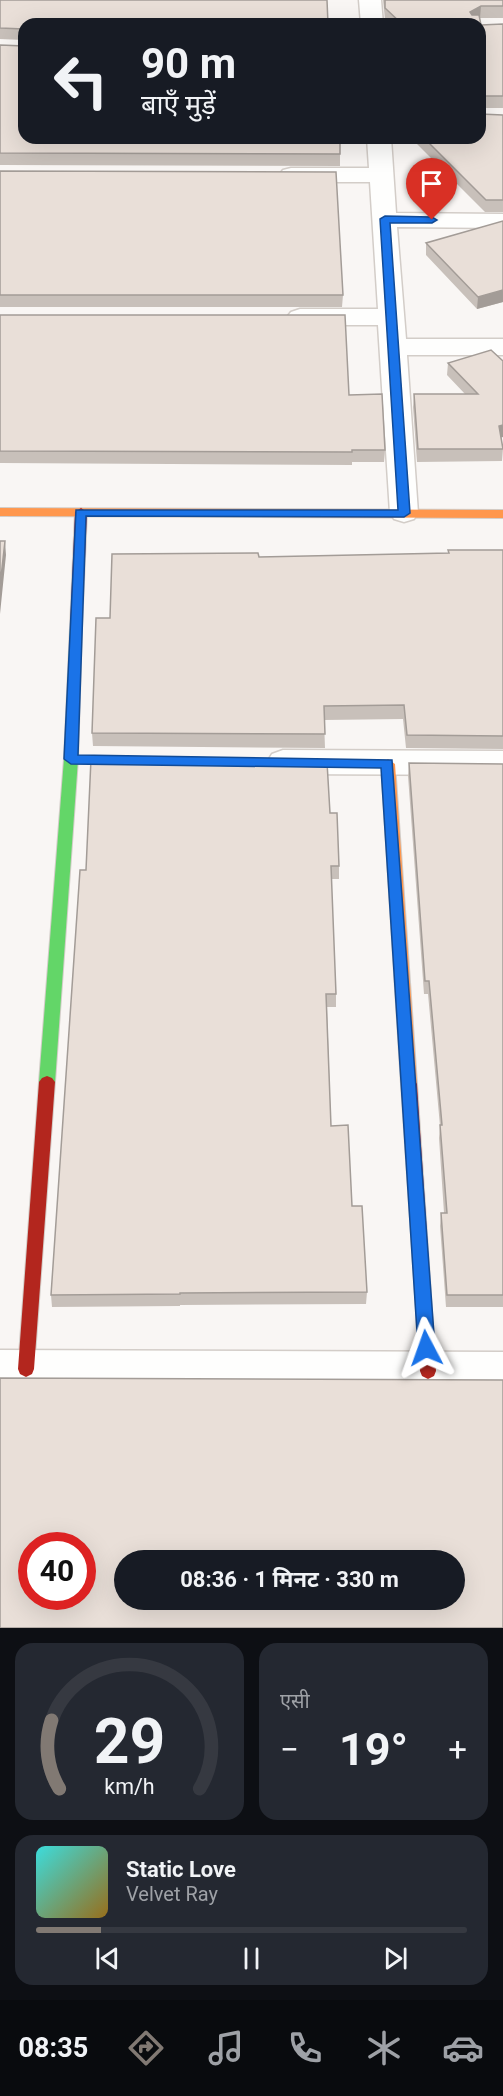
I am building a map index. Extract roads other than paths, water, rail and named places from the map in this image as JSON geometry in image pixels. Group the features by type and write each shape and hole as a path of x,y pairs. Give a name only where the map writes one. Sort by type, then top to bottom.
{"street":[{"path":"370,0 372,18"},
{"path":"379,144 404,513"},
{"path":"274,175 382,176"},
{"path":"385,219 503,221"},
{"path":"273,317 391,317"},
{"path":"393,347 503,347"},
{"path":"0,512 503,514"},
{"path":"81,512 83,759 13,1369 503,1371"},
{"path":"259,762 503,763"},
{"path":"388,764 428,1371"}]}
